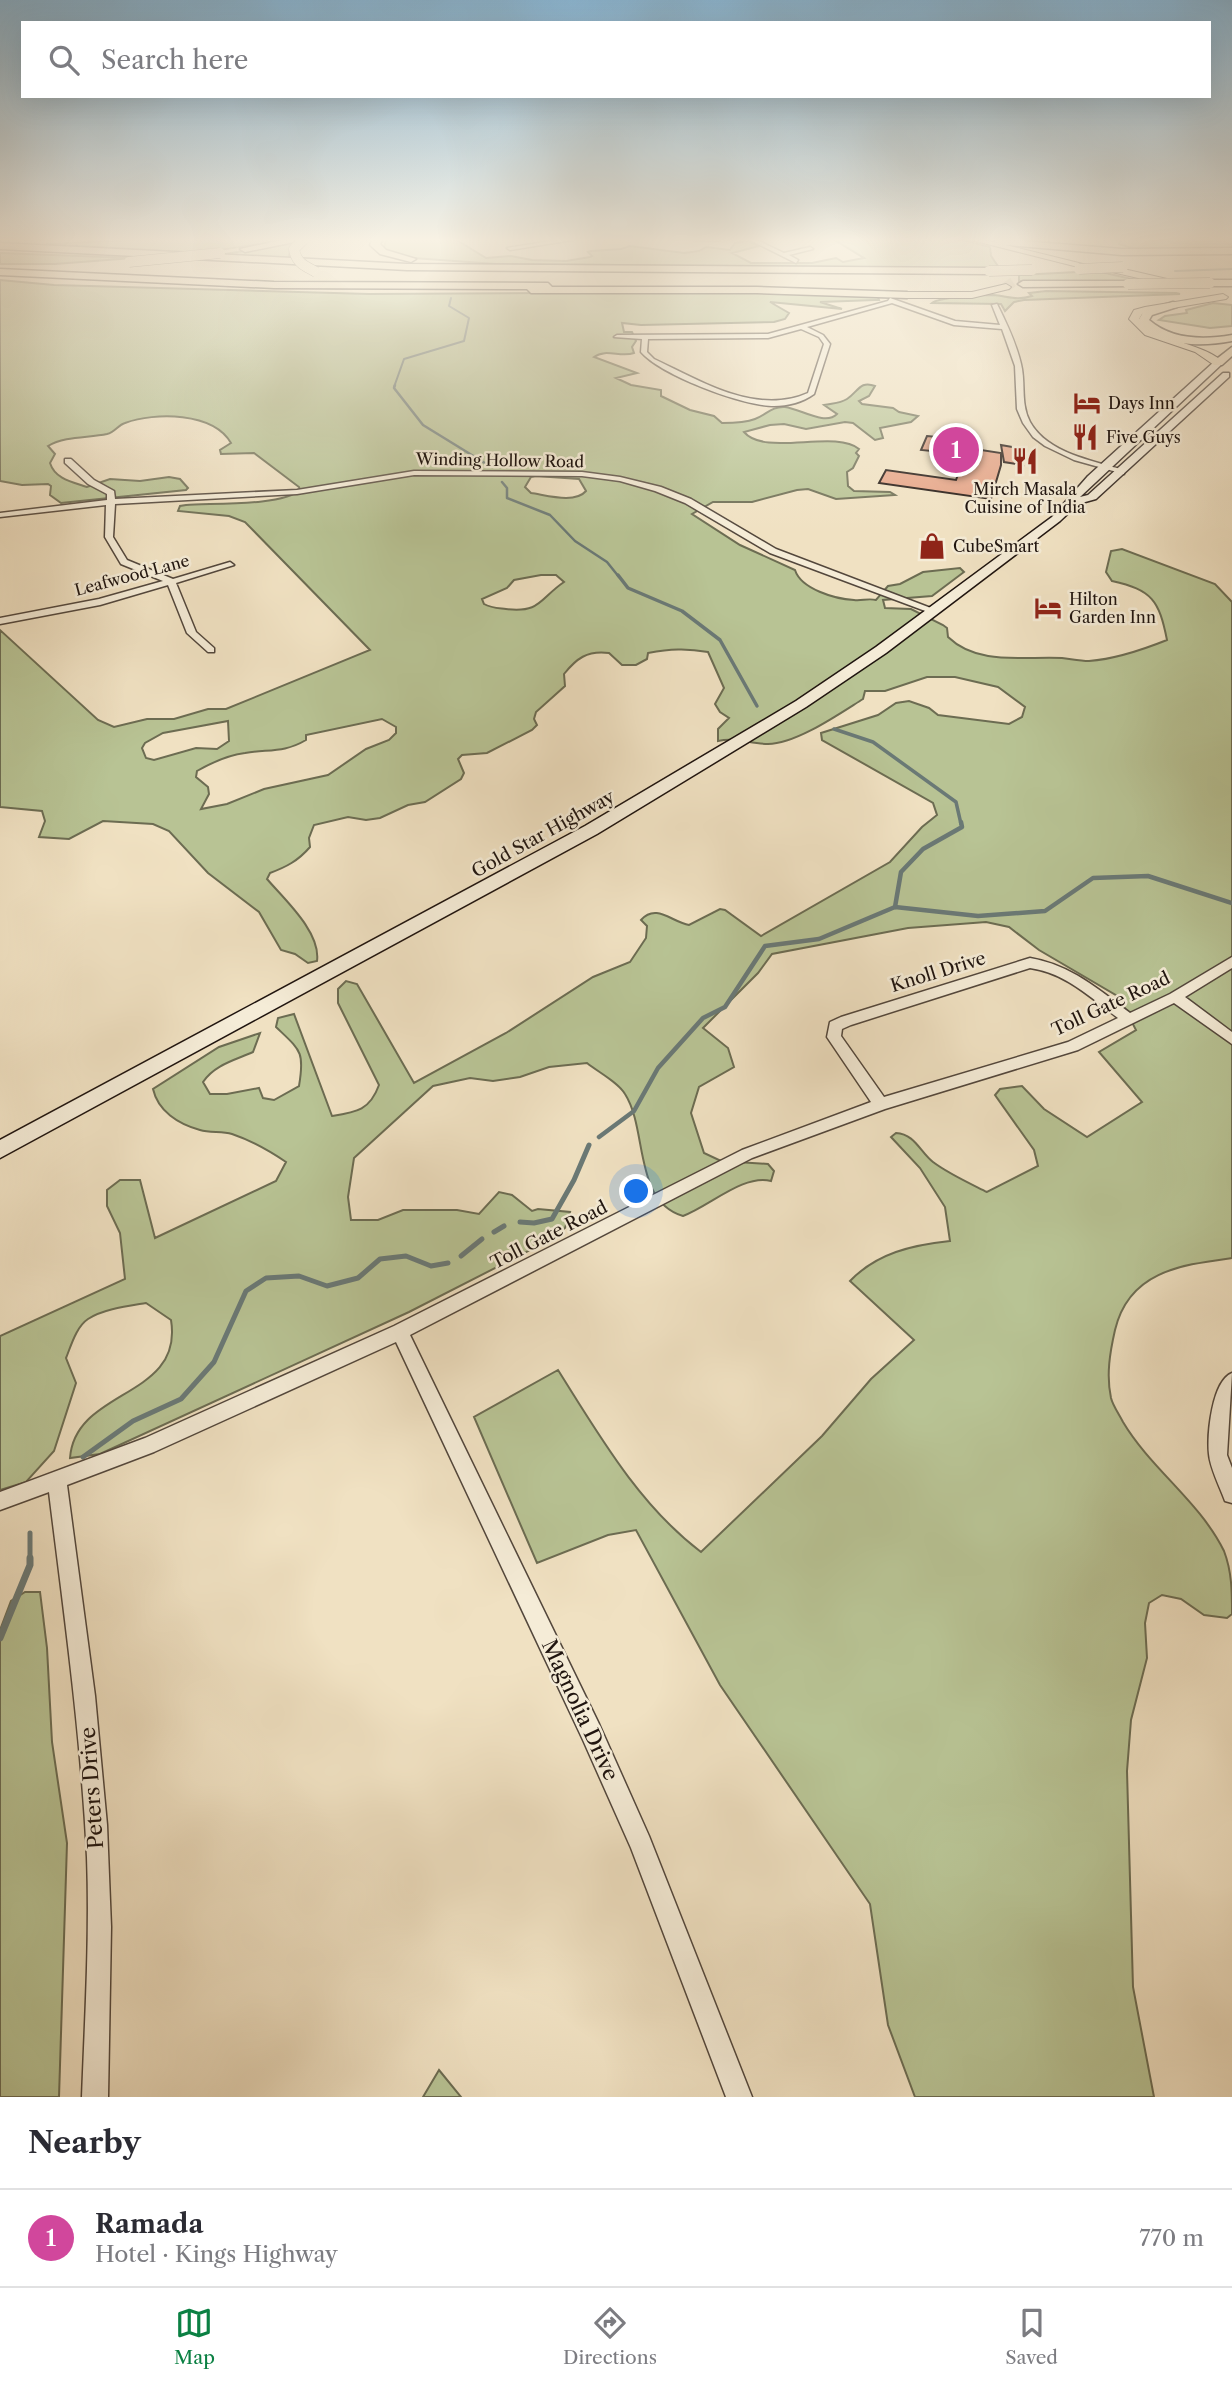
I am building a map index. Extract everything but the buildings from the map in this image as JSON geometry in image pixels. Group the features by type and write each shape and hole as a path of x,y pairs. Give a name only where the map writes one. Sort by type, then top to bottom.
{"highway":[{"path":"1163,337 1202,350 1218,363 1232,350"},
{"path":"1178,337 1214,340 1232,338"}],"main road":[{"name":"Gold Star Highway","path":"1074,502 1074,496 1104,467 1178,403 1218,363"},
{"name":"Gold Star Highway","path":"0,1150 610,819 801,704 881,650 1056,519 1074,502 1092,497 1230,373"}],"street":[{"path":"617,337 758,337"},
{"path":"645,337 644,352 652,360 743,400 784,403 797,401 811,394 827,344 822,337"},
{"path":"1008,337 1018,366 1021,412 1033,431 1053,448 1121,472"},
{"path":"68,461 91,482 111,493 109,537 124,562 171,581 192,632 211,650"},
{"name":"Winding Hollow Road","path":"0,515 111,502 297,492 393,475 436,471 582,474 620,479 658,489 688,501 773,551 931,610"},
{"name":"Leafwood Lane","path":"0,621 100,603 230,565"},
{"name":"Toll Gate Road","path":"0,1501 205,1421 400,1332 747,1154 881,1104 1073,1046 1175,997 1232,962"},
{"name":"Knoll Drive","path":"881,1104 834,1037 835,1026 1031,963 1045,964 1061,970 1130,1020"},
{"path":"1175,997 1232,1039"},
{"name":"Magnolia Drive","path":"400,1332 636,1832 739,2097"},
{"path":"1232,1381 1223,1395 1218,1455 1232,1494"},
{"name":"Peters Drive","path":"57,1481 88,1722 97,1829 98,1997 95,2097"}],"green space":[{"path":"0,337 634,337 634,353 603,353 594,357 637,373 616,378 631,385 661,390 661,396 690,410 714,416 722,423 751,420 780,407 819,418 832,417 837,414 824,405 844,401 866,385 875,386 869,396 859,401 862,404 893,408 918,416 911,422 880,428 883,438 875,440 853,423 845,422 806,429 784,424 770,425 744,432 754,439 767,442 834,441 848,444 859,449 856,453 859,456 853,468 847,472 848,486 854,491 890,492 895,495 836,499 808,489 797,490 752,502 713,502 692,514 740,545 795,570 804,583 820,592 838,598 876,600 888,586 900,584 923,572 960,568 964,572 932,596 883,600 885,608 911,609 947,628 948,637 960,646 987,656 1089,661 1129,654 1167,640 1161,615 1152,599 1136,588 1112,581 1106,572 1111,551 1122,549 1215,584 1232,602 1232,1258 1176,1268 1145,1283 1132,1295 1122,1310 1115,1330 1109,1372 1111,1398 1123,1422 1147,1455 1214,1533 1224,1551 1232,1590 1232,1614 1227,1618 1204,1615 1181,1599 1162,1595 1149,1603 1145,1623 1147,1658 1131,1720 1127,1771 1133,1987 1154,2097 915,2097 888,2025 870,1904 720,1685 636,1530 608,1535 537,1563 474,1417 558,1370 605,1444 639,1491 658,1513 701,1552 822,1436 871,1379 914,1340 850,1281 860,1271 883,1257 922,1245 950,1241 945,1207 920,1168 891,1137 896,1133 903,1134 939,1166 987,1192 1038,1166 1034,1150 995,1095 1000,1089 1022,1086 1044,1109 1087,1137 1142,1102 1099,1052 1136,1030 1119,997 1039,950 1009,927 986,922 908,928 772,954 758,973 703,1028 728,1048 734,1067 699,1087 691,1113 704,1153 721,1161 768,1164 774,1171 771,1181 760,1180 738,1186 683,1216 667,1208 656,1196 644,1163 632,1109 625,1094 613,1081 587,1063 549,1067 520,1077 493,1081 470,1078 433,1086 354,1158 348,1197 351,1220 378,1220 403,1210 457,1210 479,1214 499,1192 512,1195 532,1211 538,1209 570,1212 565,1228 544,1243 409,1312 100,1454 70,1458 76,1435 90,1418 146,1380 161,1365 171,1346 171,1320 146,1303 116,1308 94,1316 80,1327 66,1358 76,1383 54,1451 26,1482 0,1490 0,1336 125,1279 120,1233 107,1206 107,1190 120,1180 140,1180 155,1238 276,1181 286,1162 239,1137 200,1130 184,1124 164,1110 153,1089 219,1047 260,1033 253,1052 219,1067 203,1082 210,1094 259,1088 263,1098 274,1100 299,1086 299,1052 276,1027 278,1018 294,1014 332,1116 349,1113 367,1105 379,1085 338,1003 338,989 346,981 357,984 414,1083 506,1033 593,977 630,962 646,938 647,926 641,920 647,915 658,913 689,925 720,909 761,936 890,862 922,827 937,815 933,803 822,740 821,733 878,715 896,703 909,701 929,708 938,715 1009,724 1022,717 1025,707 998,687 955,677 927,677 885,691 865,691 863,699 817,727 779,743 718,741 718,729 729,718 720,712 715,704 724,688 708,652 678,650 648,653 647,659 636,665 622,665 609,653 588,654 564,674 565,686 536,712 534,719 537,725 532,730 487,753 462,755 458,759 464,773 461,779 425,802 408,805 380,818 366,820 348,817 314,825 309,838 310,847 292,863 270,873 267,879 300,917 313,939 317,961 308,963 295,954 281,950 259,912 208,873 169,831 153,824 103,821 69,839 39,837 45,821 42,811 0,807 0,630 98,720 114,727 147,719 174,719 208,709 226,709 370,650 245,522 229,516 178,511 180,506 186,505 279,499 300,490 299,487 254,453 221,454 220,450 231,443 211,425 167,416 137,419 107,434 55,443 48,446 55,454 50,463 60,476 87,487 110,479 140,481 169,477 180,479 188,488 186,490 61,503 50,495 51,486 48,484 22,485 0,481","holes":["531,477 579,479 586,491 568,498 531,493 525,487","556,575 564,582 533,607 518,610 484,604 482,599 507,588 514,580","382,719 396,727 396,733 389,740 366,749 328,775 264,789 227,804 201,809 209,794 208,787 196,777 197,771 214,762 232,756 291,747 306,740 306,735","228,721 229,741 217,749 196,748 154,760 146,758 142,748 145,743 163,733"]},
{"path":"25,1592 40,1592 47,1648 52,1742 67,1843 59,2097 0,2097 0,1630 11,1601"},
{"path":"439,2070 461,2097 423,2097"}],"waterway":[{"path":"394,387 404,359 464,341 465,337"},
{"path":"395,385 394,388 423,425 488,465"},
{"path":"502,482 507,488 507,498 550,515 575,541 607,562 619,577"},
{"path":"618,575 628,588 682,611 720,640 757,706"},
{"path":"834,729 873,742 956,802 961,824"},
{"path":"895,907 901,872 923,849 962,827 961,822"},
{"path":"895,907 978,916 1045,911 1093,878 1148,876 1232,903"},
{"path":"599,1137 634,1111 658,1068 703,1018 725,1007 765,946 819,939 895,907"},
{"path":"520,1222 534,1223 552,1219 574,1180 589,1145"},
{"path":"494,1232 504,1226"},
{"path":"461,1256 482,1239"},
{"path":"83,1457 133,1421 181,1399 214,1362 246,1291 266,1278 299,1276 327,1286 358,1278 380,1259 406,1256 431,1266 448,1263"},
{"path":"0,1638 30,1565 30,1533"}],"place":[{"name":"Days Inn","path":"1087,403"},
{"name":"Five Guys","path":"1085,437"},
{"name":"Ramada","path":"956,450"},
{"name":"Mirch Masala Cuisine of India","path":"1025,461"},
{"name":"CubeSmart","path":"932,546"},
{"name":"Hilton Garden Inn","path":"1048,608"}]}
